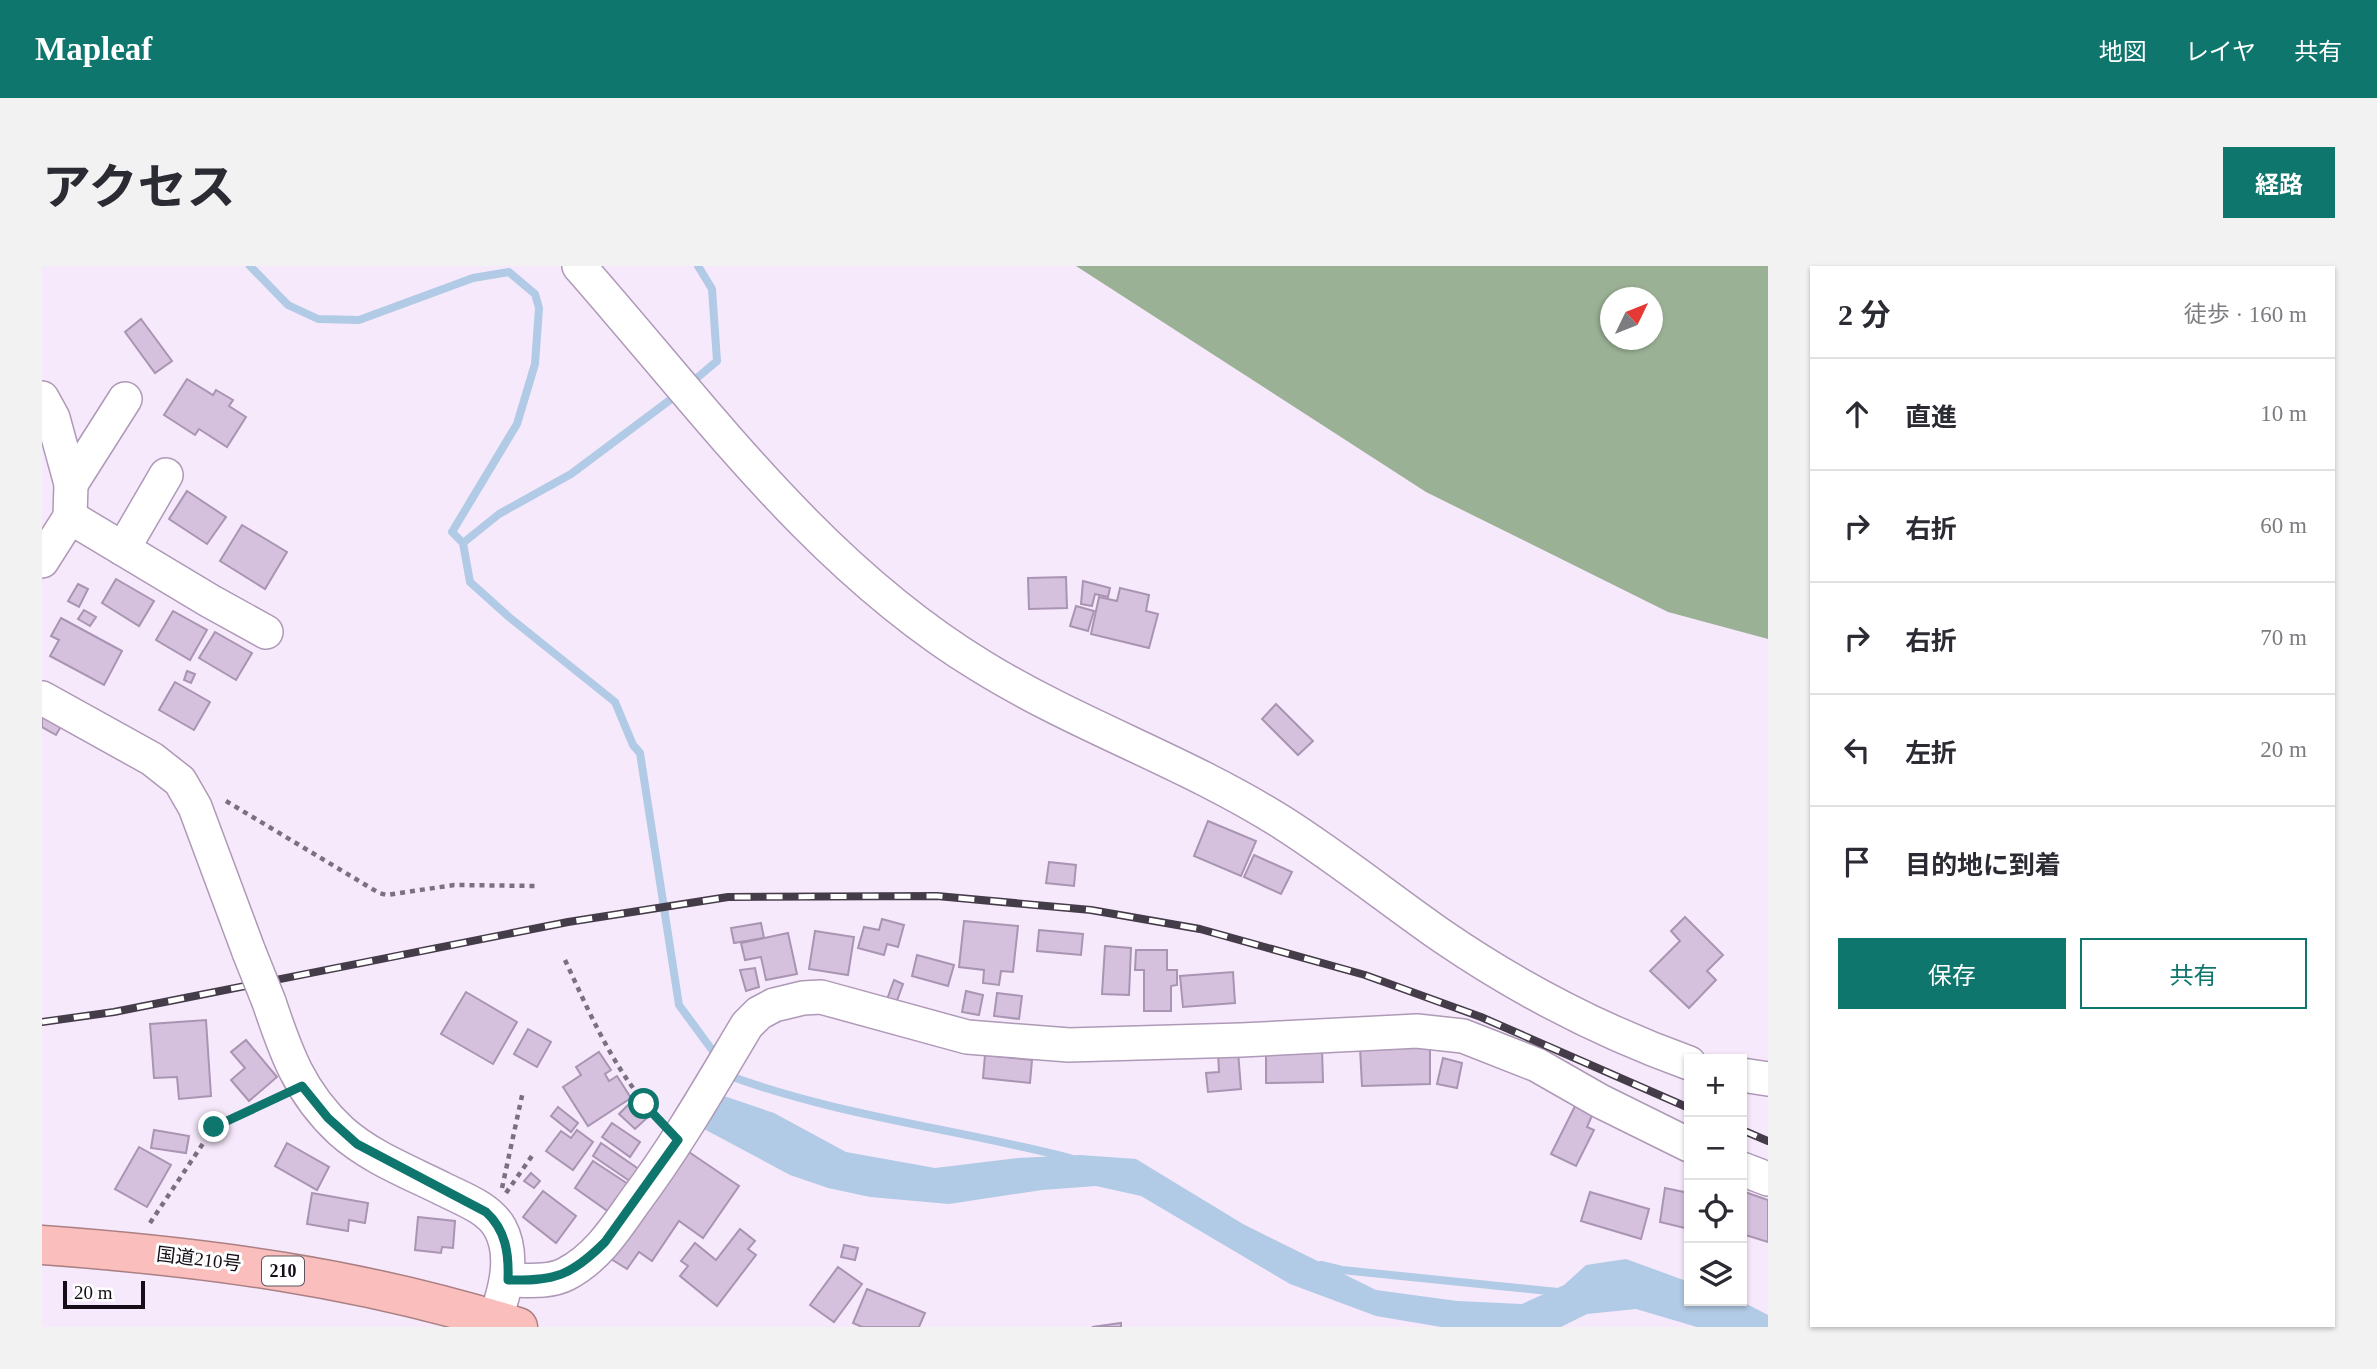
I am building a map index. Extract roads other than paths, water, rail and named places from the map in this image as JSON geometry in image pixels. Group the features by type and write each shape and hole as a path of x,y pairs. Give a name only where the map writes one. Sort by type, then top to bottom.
{"highway":[{"name":"国道210号","path":"42,1245 194,1258 309,1275 360,1285 495,1323"}],"street":[{"path":"579,266 793,513 848,567 923,627 980,666 1017,687 1172,761 1268,814 1352,869 1444,937 1518,982 1616,1034 1684,1061"},
{"path":"42,398 53,418 71,484 70,517 42,561"},
{"path":"71,484 125,399"},
{"path":"123,549 166,475"},
{"path":"70,517 266,632"},
{"path":"42,698 152,759 183,786 195,807 286,1053 302,1086 328,1118 357,1144 468,1201 493,1218 501,1229 506,1248 508,1280 495,1323"},
{"path":"508,1280 556,1278 567,1274 591,1256 605,1242 680,1137 747,1025 759,1013 774,1005 803,998 821,997 967,1037 1069,1045 1255,1040 1417,1031 1462,1036 1537,1065 1600,1101 1684,1143"},
{"path":"1747,1076 1768,1079"},
{"path":"1747,1171 1768,1179"}],"water":[{"path":"721,1095 774,1113 846,1152 935,1168 1018,1158 1080,1155 1136,1159 1243,1224 1376,1290 1457,1301 1522,1304 1564,1285 1586,1265 1626,1259 1684,1280 1684,1306 1747,1304 1768,1315 1768,1327 1697,1327 1636,1309 1587,1314 1561,1327 1441,1327 1376,1316 1290,1284 1141,1196 1096,1186 1042,1190 949,1204 870,1197 828,1188 790,1175 704,1129"}],"waterway":[{"path":"250,266 288,305 318,319 359,320 473,278 509,272 535,294 539,308 535,364 517,424 452,532 463,543 470,582 615,702 633,745 640,753 679,1005 718,1058"},
{"path":"691,383 717,361 712,289 698,266"},
{"path":"463,543 499,514 571,474 678,394"},
{"path":"727,1072 730,1076 813,1102 1070,1158"},
{"path":"1321,1265 1342,1270 1558,1292"}],"railway":[{"path":"42,1022 114,1012 568,922 728,897 937,896 1091,910 1200,929 1365,975 1481,1017 1684,1106"},
{"path":"1747,1132 1768,1141"}]}
